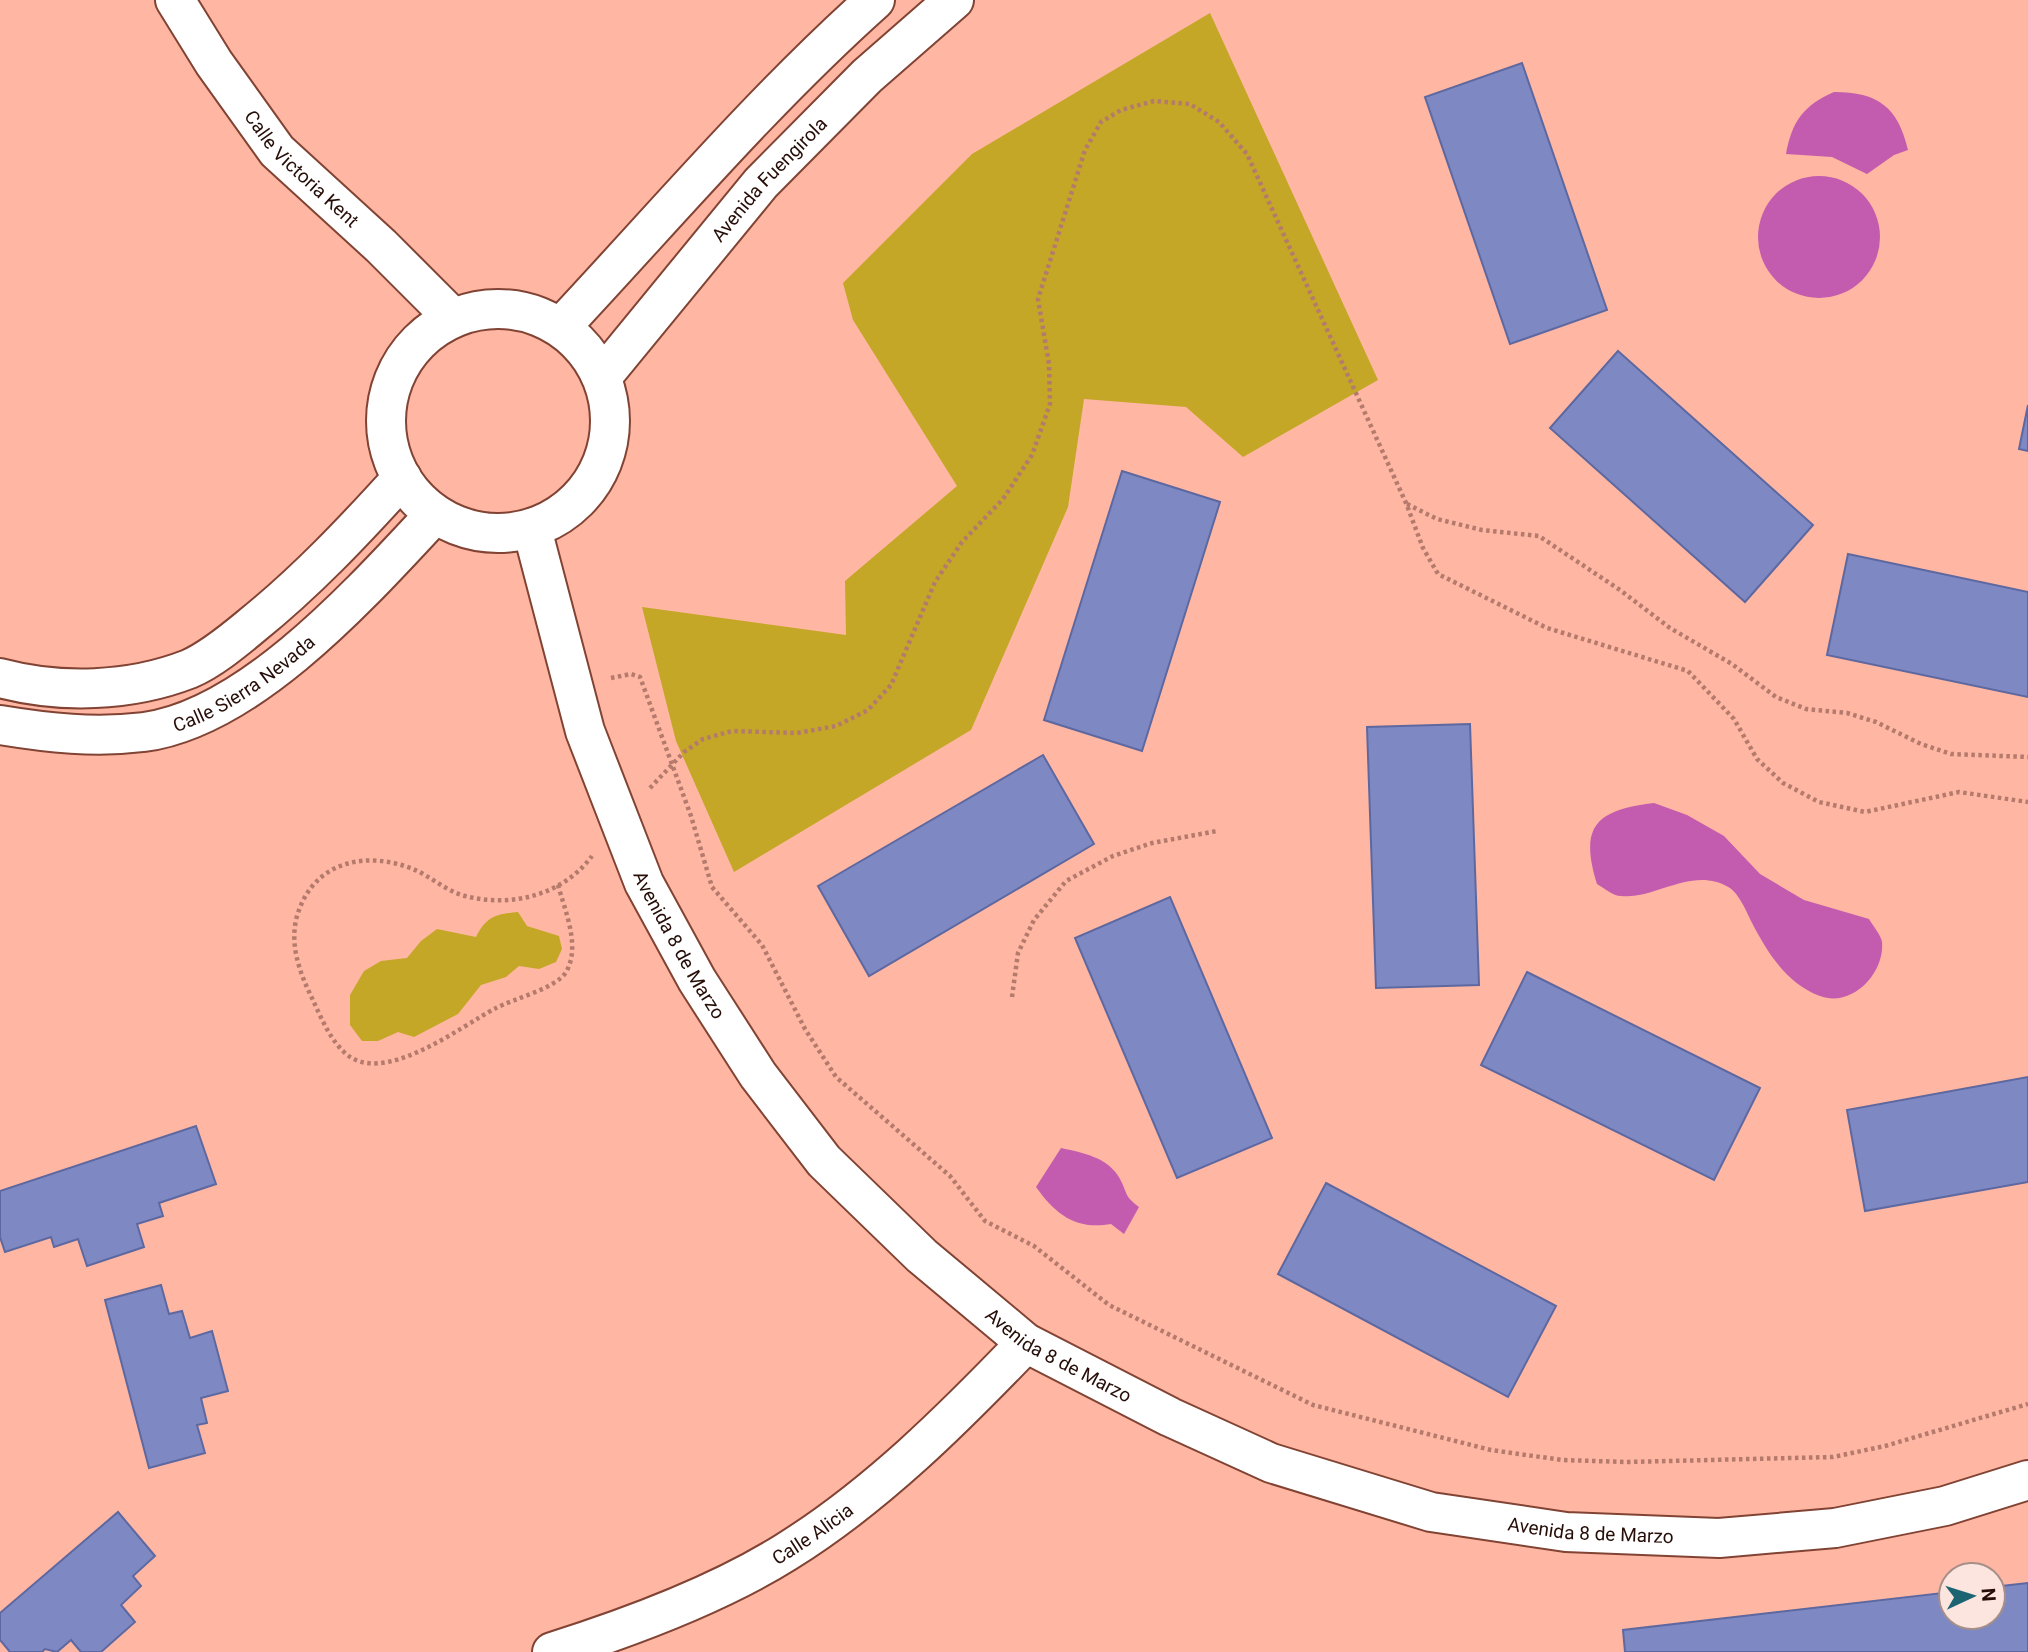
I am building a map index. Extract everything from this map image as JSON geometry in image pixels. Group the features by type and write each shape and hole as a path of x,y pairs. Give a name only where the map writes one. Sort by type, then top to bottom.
{"street":[{"name":"Calle Victoria Kent","path":"175,0 214,63 277,151 381,246 452,317"},
{"path":"561,327 750,122 825,44 875,0"},
{"name":"Avenida Fuengirola","path":"603,376 761,183 867,76 954,0"},
{"path":"497,308 525,311 561,327 576,338 603,376 611,414 606,458 580,501 550,523 513,534 462,529 435,514 404,485 385,429 394,377 416,343 452,317 497,308"},
{"name":"Calle Sierra Nevada","path":"0,678 72,689 136,684 190,668 234,640 282,601 348,538 402,478"},
{"name":"Calle Sierra Nevada","path":"0,726 68,736 146,732 205,713 260,683 383,569 435,514"},
{"name":"Avenida 8 de Marzo","path":"531,529 585,731 644,883 697,980 758,1075 824,1161 922,1256 1026,1343 1170,1418 1271,1463 1431,1512 1566,1532 1719,1538 1835,1528 1945,1506 2028,1480"},
{"name":"Calle Alicia","path":"552,1652 680,1606 786,1553 873,1489 962,1410 1026,1343"}],"path":[{"path":"558,885 574,950 566,973 556,982 498,1007 417,1054 391,1061 366,1062 344,1053 325,1025 301,976 293,942 298,911 310,888 332,867 359,859 386,861 413,869 463,895 505,902 546,893 558,885 582,870 619,820 684,752 703,739 732,732 797,733 835,726 868,710 891,685 935,582 962,542 1003,499 1032,455 1050,404 1049,364 1038,299 1085,150 1101,122 1121,110 1154,101 1190,104 1219,122 1247,154 1406,503 1423,548 1438,574 1547,628 1688,671 1734,719 1757,759 1783,783 1819,802 1865,812 1959,792 2028,802"},
{"path":"1406,503 1437,519 1482,530 1539,536 1620,590 1670,628 1732,664 1776,697 1806,709 1847,713 1876,722 1921,744 1951,754 2028,757"},
{"path":"605,680 631,674 640,677 673,766 712,887 762,945 805,1029 836,1077 950,1176 985,1221 1034,1246 1109,1305 1301,1400 1490,1450 1562,1460 1627,1462 1833,1457 1885,1446 2028,1405"},
{"path":"1012,997 1018,953 1034,920 1066,881 1113,856 1152,843 1217,831"}],"shaded area":[{"path":"1210,13 1378,380 1243,457 1186,407 1084,399 1068,507 971,730 734,872 676,741 642,607 846,635 845,581 957,486 853,320 843,283 972,154"},
{"path":"1834,92 1863,95 1884,105 1898,123 1908,150 1894,155 1867,174 1832,157 1786,154 1792,132 1801,116 1815,103"},
{"path":"1819,176 1842,181 1862,194 1875,214 1880,237 1875,260 1862,280 1842,293 1819,298 1796,293 1776,280 1763,260 1758,237 1763,214 1776,194 1796,181"},
{"path":"1654,803 1687,815 1724,836 1760,874 1804,900 1869,919 1882,942 1882,954 1872,976 1864,985 1844,997 1820,996 1808,990 1778,964 1736,894 1716,882 1688,881 1634,896 1615,895 1597,884 1590,848 1597,824 1618,810"},
{"path":"518,912 527,926 559,936 562,949 556,962 539,969 519,966 506,977 481,985 458,1014 414,1037 398,1032 378,1041 362,1041 350,1025 350,995 364,971 381,961 407,958 421,941 437,929 476,937 492,918"},
{"path":"1061,1148 1094,1157 1115,1172 1129,1197 1139,1207 1124,1234 1111,1224 1087,1225 1068,1218 1059,1213 1036,1187"}],"building":[{"path":"1522,63 1607,310 1510,344 1425,97"},
{"path":"1618,351 1813,525 1745,602 1550,428"},
{"path":"2028,405 2028,451 2019,449"},
{"path":"1122,471 1220,502 1142,751 1044,720"},
{"path":"1848,554 2028,592 2028,697 1827,655"},
{"path":"1470,724 1479,985 1376,988 1367,727"},
{"path":"1043,755 1094,844 869,976 818,886"},
{"path":"1170,897 1272,1138 1177,1178 1075,938"},
{"path":"1527,972 1760,1088 1714,1180 1481,1065"},
{"path":"2028,1077 2028,1182 1865,1211 1847,1110"},
{"path":"196,1126 216,1184 159,1203 163,1216 137,1224 144,1247 87,1266 78,1239 54,1247 51,1237 5,1252 0,1237 0,1191"},
{"path":"1326,1183 1556,1306 1508,1397 1278,1274"},
{"path":"161,1285 169,1314 182,1311 190,1338 212,1331 228,1391 201,1398 207,1423 197,1425 205,1453 149,1468 105,1300"},
{"path":"118,1512 155,1556 133,1576 141,1586 121,1605 135,1622 101,1652 81,1652 71,1640 57,1652 45,1649 42,1652 10,1652 0,1640 0,1613"},
{"path":"2028,1583 2028,1652 1625,1652 1623,1630 1937,1594 1937,1631 2007,1631 2007,1585"}]}
